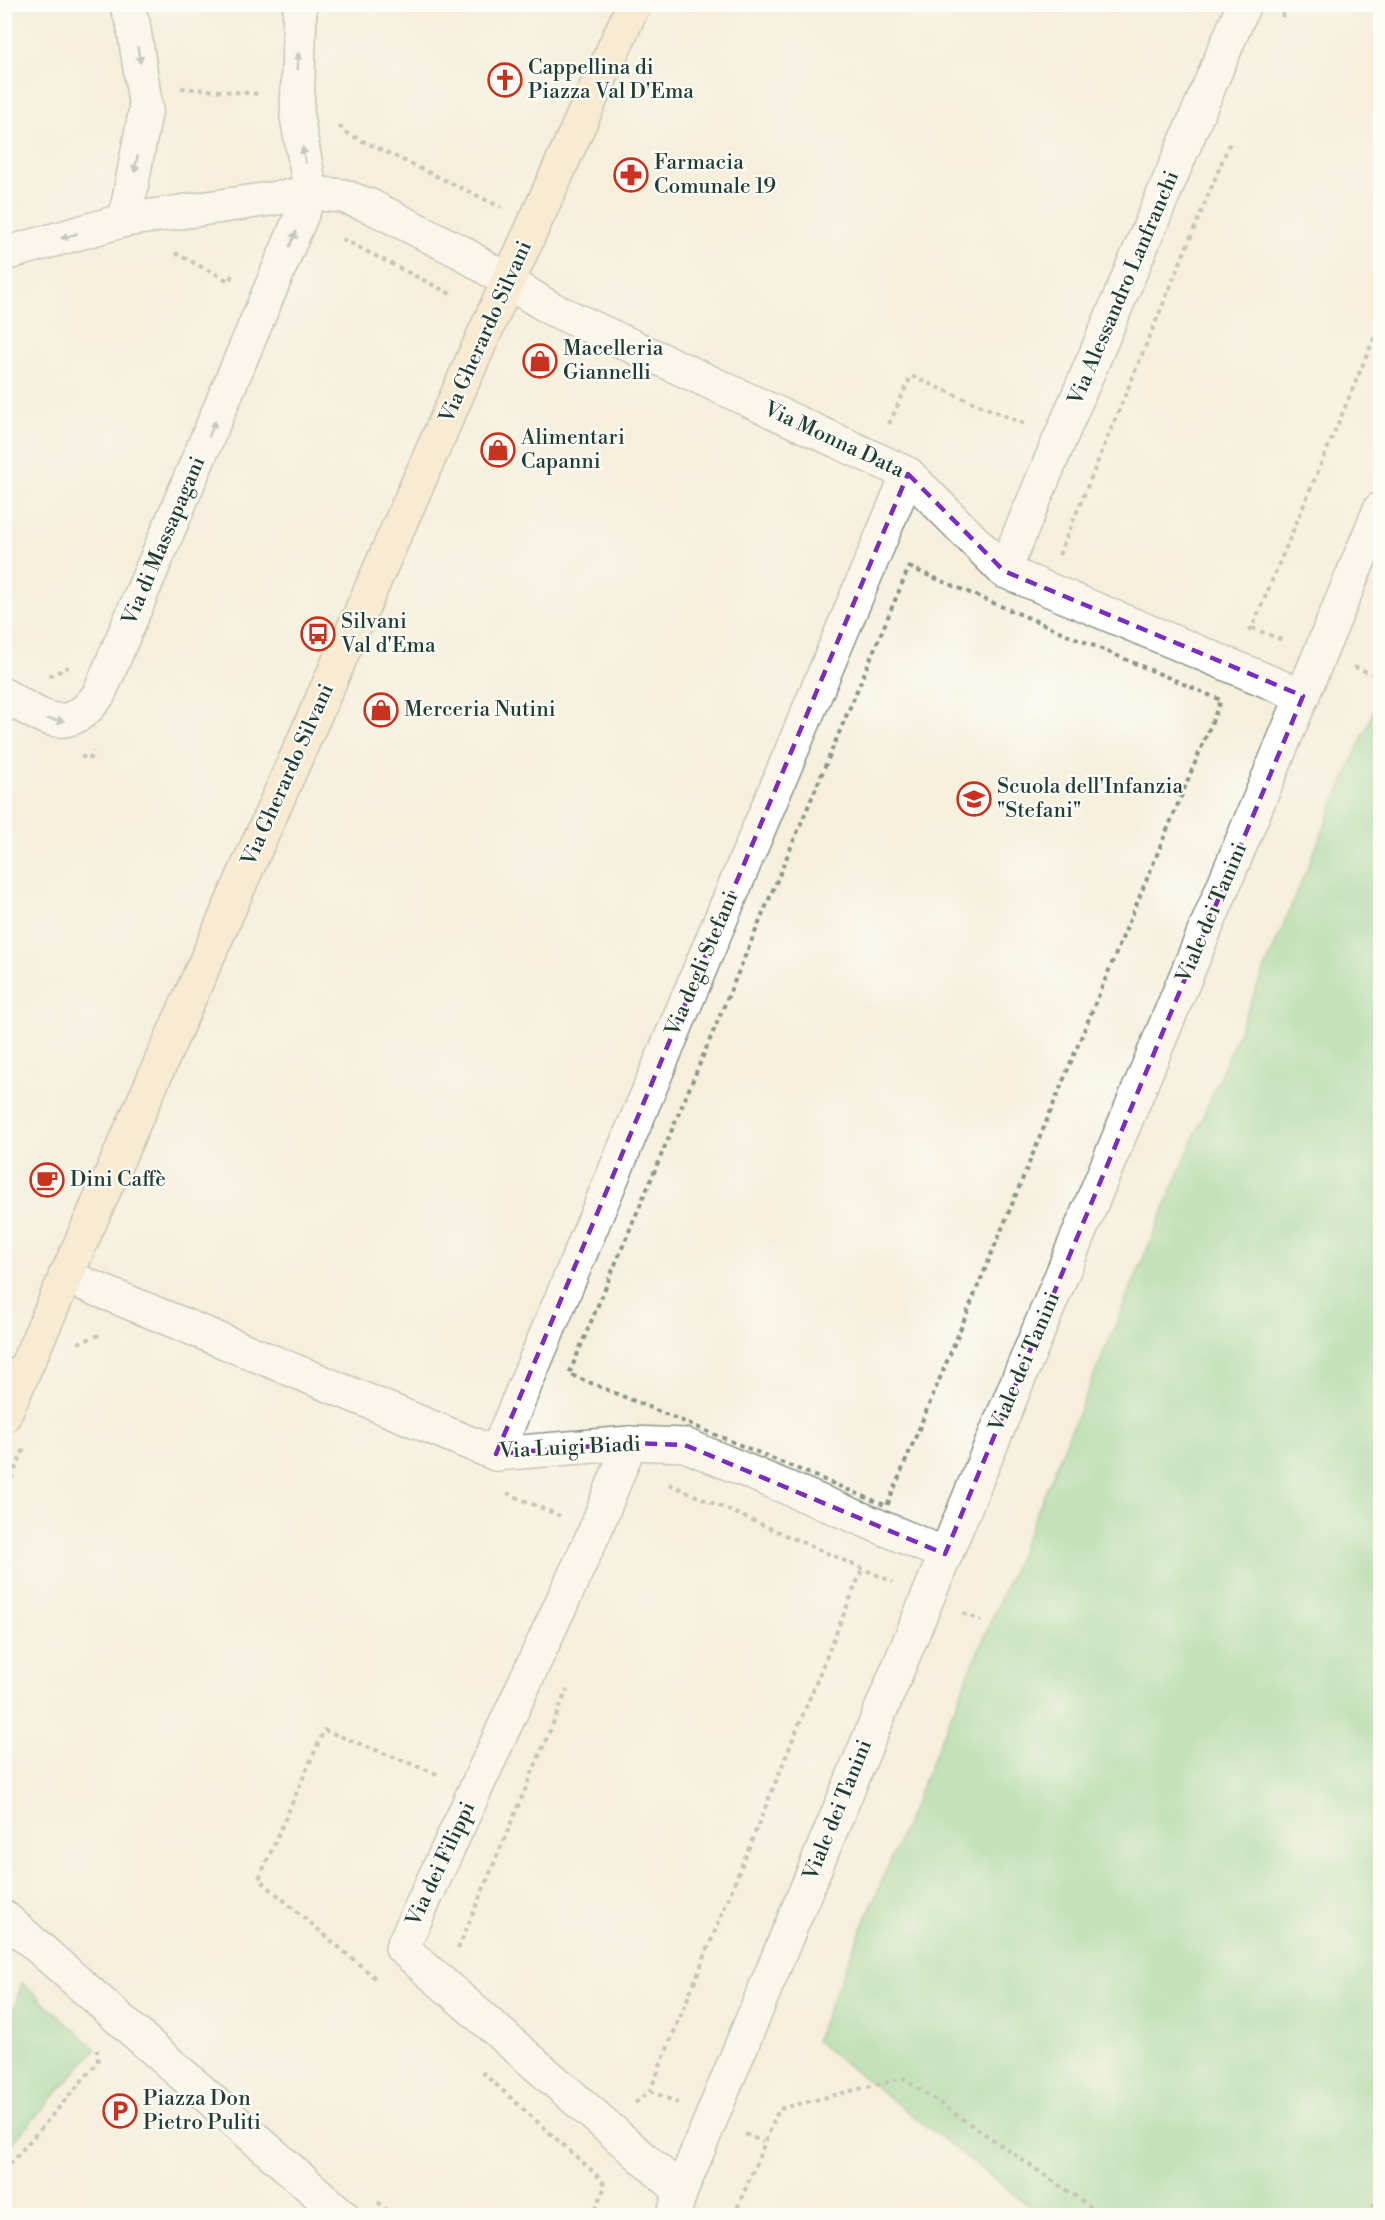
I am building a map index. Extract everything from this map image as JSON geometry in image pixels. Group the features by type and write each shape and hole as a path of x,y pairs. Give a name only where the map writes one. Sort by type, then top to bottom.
{"main road":[{"name":"Via Gherardo Silvani","path":"4,1416 634,4"}],"street":[{"path":"125,220 146,100 133,23 126,4"},
{"path":"300,4 297,117 311,193"},
{"name":"Via Alessandro Lanfranchi","path":"1004,571 1244,4"},
{"name":"Via Monna Data","path":"4,254 125,220 311,193 343,196 370,206 461,252 550,308 908,474 1004,571 1303,696"},
{"name":"Via di Massapagani","path":"4,694 43,718 61,722 73,719 90,707 99,694 311,193"},
{"name":"Via degli Stefani","path":"496,1455 908,474"},
{"name":"Viale dei Tanini","path":"677,2203 1380,509"},
{"name":"Via Luigi Biadi","path":"65,1276 496,1455 630,1443 685,1445 945,1554"},
{"name":"Via dei Filippi","path":"630,1443 589,1544 402,1948 677,2203"},
{"path":"4,1917 343,2216"}],"path":[{"path":"1278,27 1287,4"},
{"path":"146,100 166,87 267,95"},
{"path":"348,134 508,210"},
{"path":"1069,561 1059,556 1232,137"},
{"path":"172,251 229,281 233,274"},
{"path":"1240,635 1252,628 1380,324"},
{"path":"885,432 911,376 1038,429"},
{"path":"909,567 569,1374 887,1506 1221,700"},
{"path":"626,2102 635,2103 650,2091 862,1567 666,1483"},
{"path":"500,1490 565,1518"},
{"path":"455,1956 569,1685"},
{"path":"377,1980 259,1879 324,1730 445,1777"},
{"path":"4,2171 98,2062 96,2043"},
{"path":"476,2067 601,2179 605,2186 593,2216"},
{"path":"734,2216 779,2109 903,2078 1104,2216"},
{"path":"1370,2216 1380,2187"}],"highlighted area":[{"path":"908,474 1004,571 1303,696 945,1554 685,1445 630,1443 496,1454"}],"green space":[{"path":"1380,695 1380,2215 1041,2215 815,2040"},
{"path":"22,1983 96,2049 5,2151 5,2037"}],"place":[{"name":"Cappellina di Piazza Val D'Ema","path":"505,80"},
{"name":"Farmacia Comunale 19","path":"631,175"},
{"name":"Macelleria Giannelli","path":"540,361"},
{"name":"Alimentari Capanni","path":"498,450"},
{"name":"Silvani Val d'Ema","path":"318,634"},
{"name":"Merceria Nutini","path":"381,710"},
{"name":"Scuola dell'Infanzia \"Stefani\"","path":"974,799"},
{"name":"Dini Caffè","path":"47,1180"},
{"name":"Piazza Don Pietro Puliti","path":"120,2111"}]}
